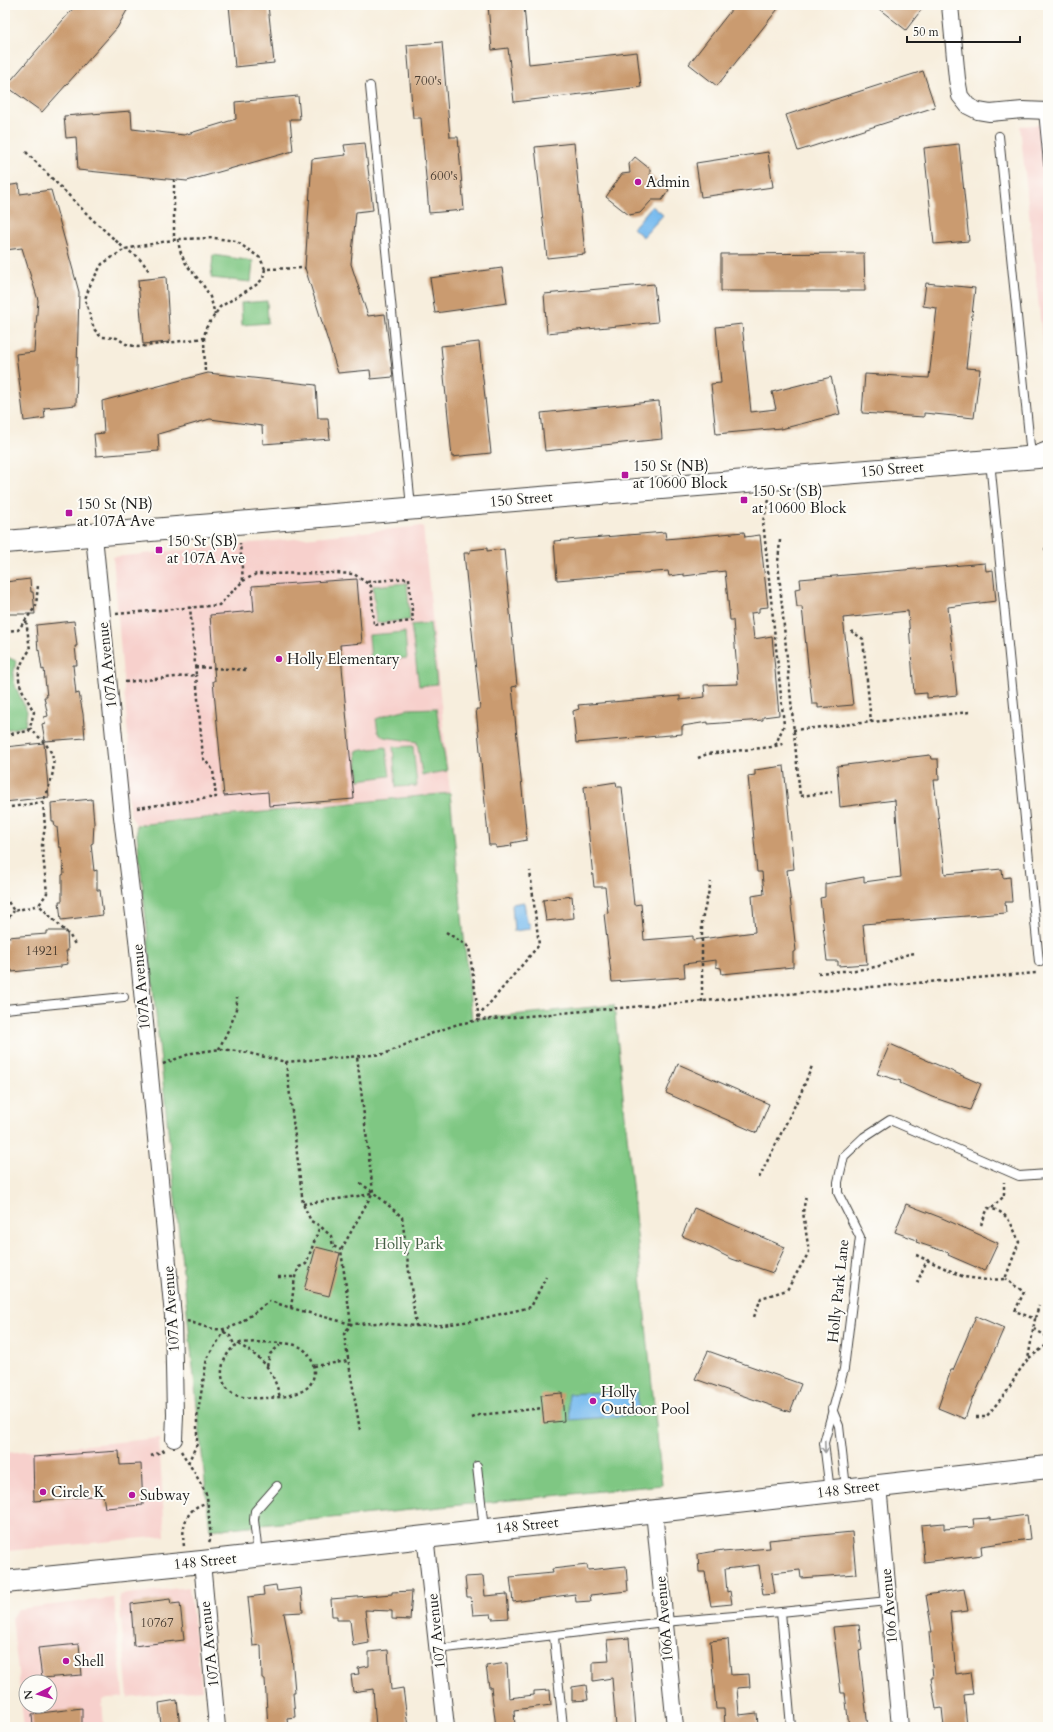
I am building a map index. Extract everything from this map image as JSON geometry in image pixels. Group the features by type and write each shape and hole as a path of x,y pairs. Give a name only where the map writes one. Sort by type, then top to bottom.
{"main road":[{"name":"150 Street","path":"5,542 94,536 411,508 1041,457"},
{"name":"148 Street","path":"5,1582 202,1562 484,1529 1048,1467"}],"street":[{"path":"950,5 960,96 968,106 978,111 990,113 1023,110 1046,111"},
{"name":"107A Avenue","path":"94,536 122,816 137,939 173,1316 174,1438"},
{"name":"106 Avenue","path":"878,1485 900,1727"},
{"name":"106A Avenue","path":"654,1511 674,1727"},
{"name":"107 Avenue","path":"426,1536 446,1727"},
{"name":"107A Avenue","path":"202,1562 217,1727"}],"lane":[{"path":"370,86 411,508"},
{"path":"1046,111 1048,163"},
{"path":"999,136 1041,457"},
{"path":"990,461 1039,962"},
{"path":"5,1009 124,997"},
{"name":"Holly Park Lane","path":"838,1490 824,1443 832,1408 844,1369 860,1237 838,1193 838,1182 844,1156 864,1137 890,1120 1019,1176 1048,1174"},
{"path":"832,1408 839,1426 838,1490"},
{"path":"477,1466 484,1529"},
{"path":"258,1555 254,1520 255,1511 277,1486"},
{"path":"438,1649 554,1637 664,1622 888,1601"},
{"path":"780,1612 791,1727"},
{"path":"554,1637 562,1727"}],"path":[{"path":"26,152 92,219 126,249 137,256 149,271"},
{"path":"174,179 176,239 182,258 188,269 208,293 215,315"},
{"path":"204,338 138,347 126,344 117,338 101,337 94,329 85,299 91,282 102,264 126,249 176,239 214,238 236,241 260,258 265,269 263,279 256,285 220,307 206,328 204,338 205,374"},
{"path":"265,269 305,268"},
{"path":"769,500 763,521 784,725 775,746"},
{"path":"780,540 778,563 800,796 832,792"},
{"path":"240,543 243,581"},
{"path":"113,614 219,605 243,581 256,574 336,572 354,574 371,586 374,625 413,621 409,578 366,582"},
{"path":"5,631 18,630 26,620 36,606 38,585"},
{"path":"137,808 216,797 213,770 203,758 190,607"},
{"path":"166,609 167,614"},
{"path":"5,735 29,732 34,712 21,690 18,676 22,660 30,650 26,620"},
{"path":"850,631 863,638 872,722"},
{"path":"195,666 247,670"},
{"path":"125,682 196,675"},
{"path":"793,730 970,712"},
{"path":"5,922 14,911 39,905 47,893 42,845 45,827 44,802 53,770 52,755 45,744 30,728"},
{"path":"698,758 707,754 775,746 786,743"},
{"path":"5,808 44,802"},
{"path":"478,1017 538,944 530,871"},
{"path":"702,1002 702,920 711,882"},
{"path":"5,897 14,911"},
{"path":"39,905 70,936 76,946"},
{"path":"446,932 469,947 479,1020"},
{"path":"818,973 876,967 902,955 916,954"},
{"path":"159,1065 192,1053 218,1049 244,1052 286,1062 384,1054 430,1034 458,1024 479,1020 1040,972"},
{"path":"218,1049 231,1022 237,1003 237,997"},
{"path":"357,1056 373,1192 341,1250 350,1324 344,1334 360,1430"},
{"path":"286,1062 303,1204 311,1221 320,1226 331,1236 333,1246 341,1250"},
{"path":"759,1178 801,1094 812,1066"},
{"path":"981,1226 988,1208 992,1208 1004,1196 1004,1178 1006,1170"},
{"path":"360,1184 373,1192 402,1216 416,1326"},
{"path":"303,1204 366,1195 373,1192"},
{"path":"754,1317 761,1298 787,1290 809,1252 803,1212 806,1195"},
{"path":"992,1208 996,1209 1010,1220 1019,1242 1005,1279"},
{"path":"290,1308 295,1277 299,1267 306,1264 320,1226"},
{"path":"916,1254 964,1277 987,1280 1005,1279 1024,1292 1015,1311 1035,1319"},
{"path":"917,1283 927,1260"},
{"path":"278,1277 295,1277"},
{"path":"188,1463 197,1444 197,1418 207,1358 224,1330 238,1323 270,1301 290,1308 350,1324 379,1323 416,1326 443,1325 471,1321 531,1307 546,1277"},
{"path":"976,1417 986,1417 1008,1390 1028,1358 1035,1319 1039,1306"},
{"path":"186,1321 224,1330 236,1345 263,1360 276,1384 280,1397"},
{"path":"1034,1329 1048,1337"},
{"path":"247,1342 282,1344 299,1346 311,1357 314,1366 314,1376 306,1390 280,1397 244,1398 235,1395 228,1389 222,1378 221,1368 226,1354 236,1345 247,1342"},
{"path":"267,1367 270,1354 282,1344"},
{"path":"1028,1358 1048,1344"},
{"path":"314,1366 348,1361"},
{"path":"472,1418 480,1415 543,1408"},
{"path":"174,1438 207,1496 211,1538 202,1562"},
{"path":"185,1548 183,1539 185,1520 192,1510 201,1504 207,1503"}],"shaded area":[{"path":"1048,124 1048,394 1020,126"},
{"name":"Holly Elementary","path":"423,526 450,793 136,825 130,814 126,778 130,761 113,557"},
{"path":"159,1438 165,1536 7,1551 5,1536 5,1453"},
{"path":"189,1587 202,1690 128,1698 119,1595"},
{"path":"114,1598 123,1697 102,1700 104,1727 24,1727 23,1714 58,1714 58,1674 18,1674 12,1617 18,1609"}],"green space":[{"path":"213,255 253,261 251,282 211,278"},
{"path":"267,301 268,323 242,325 241,303"},
{"path":"407,583 410,620 376,623 373,586"},
{"path":"430,623 437,684 419,686 411,625"},
{"path":"405,632 407,658 371,662 369,635"},
{"path":"5,656 16,661 13,677 16,688 27,711 25,726 5,730"},
{"path":"436,708 447,771 422,775 417,742 384,737 378,732 376,719 408,709"},
{"path":"413,746 417,786 396,787 393,747"},
{"path":"386,747 390,776 359,780 356,751"},
{"name":"Holly Park","path":"450,793 472,1019 614,1005 662,1485 210,1530 136,825"}],"water":[{"path":"652,206 663,215 643,237 633,228"},
{"path":"524,902 527,922 530,924 530,929 514,931 512,904"},
{"path":"637,1390 639,1415 570,1420 568,1394"}],"building":[{"path":"76,5 130,5 117,28 42,112 6,86"},
{"path":"229,5 268,5 274,63 235,67"},
{"path":"488,5 524,5 529,64 637,52 641,87 514,102 508,48 492,50"},
{"path":"735,5 781,5 717,86 689,64"},
{"path":"874,5 925,5 906,30"},
{"path":"442,42 450,137 458,137 464,210 429,213 421,118 413,118 407,45"},
{"path":"923,71 935,107 798,151 786,115"},
{"path":"298,96 300,119 290,119 293,151 187,181 78,170 76,137 66,138 64,116 131,111 132,129 184,135 236,119 235,102"},
{"path":"365,143 373,210 356,212 351,264 368,316 385,314 393,377 371,379 370,370 338,373 305,268 312,159 346,155 344,145"},
{"path":"574,143 585,254 547,258 535,147"},
{"path":"959,144 969,241 934,244 924,148"},
{"path":"768,152 773,187 701,197 696,163"},
{"name":"Admin","path":"635,157 650,169 650,175 669,190 662,200 652,200 640,213 629,215 606,197 622,174 630,173 629,164"},
{"path":"19,184 20,194 51,190 79,292 76,405 44,408 45,418 24,421 16,354 34,352 38,300 22,248 5,250 5,186"},
{"path":"864,253 865,291 721,291 721,254"},
{"path":"502,268 507,303 435,313 430,278"},
{"path":"166,277 170,342 143,344 138,280"},
{"path":"926,283 975,288 966,368 980,369 974,418 924,413 924,417 862,413 865,374 929,378 937,308 923,306"},
{"path":"654,284 658,322 547,333 544,294"},
{"path":"742,324 751,412 776,409 772,392 831,377 840,414 781,429 716,434 711,384 721,383 716,327"},
{"path":"479,342 491,453 452,457 441,346"},
{"path":"208,373 316,385 318,418 328,418 330,439 263,444 262,426 210,419 158,434 159,451 96,456 94,434 104,433 102,401"},
{"path":"659,401 662,439 545,451 541,413"},
{"path":"665,532 666,539 744,532 745,537 760,535 768,607 759,608 759,612 751,613 754,639 772,636 779,715 763,717 763,720 708,724 708,722 682,726 682,734 576,743 573,711 579,709 578,705 680,696 680,700 705,697 704,685 738,684 733,620 730,620 725,571 684,576 684,574 669,576 668,571 557,580 554,541"},
{"path":"487,548 487,551 504,549 517,686 512,687 527,840 511,843 512,846 496,848 496,845 489,845 476,709 480,709 464,553 470,553 470,550"},
{"path":"985,563 986,571 993,570 996,601 948,607 957,695 927,698 927,693 914,694 908,611 843,618 853,705 818,708 818,704 812,704 802,607 797,607 795,589 801,588 800,579"},
{"path":"30,579 35,614 5,614 5,582"},
{"path":"357,579 362,643 340,645 354,799 269,806 268,792 224,796 213,681 215,681 210,615 254,611 252,586"},
{"path":"74,621 77,646 75,646 77,665 73,665 76,694 79,693 83,714 85,738 45,741 42,724 45,723 44,717 48,716 44,697 47,697 44,669 42,670 39,650 38,651 36,625"},
{"path":"44,743 49,797 5,802 5,747"},
{"path":"930,755 931,759 938,759 939,780 934,780 945,874 1002,869 1003,878 1010,877 1012,902 1005,902 1006,913 863,924 867,964 838,966 838,961 827,961 820,898 825,897 825,884 864,877 864,882 901,877 895,800 840,807 837,766"},
{"path":"784,766 794,869 787,870 796,951 793,952 793,967 722,974 721,968 716,967 716,960 684,964 685,977 612,982 604,914 608,913 605,887 594,887 584,787 616,782 617,787 622,787 634,905 641,904 644,940 693,936 693,940 755,932 752,896 764,894 762,872 757,872 748,776 755,775 755,770"},
{"path":"92,799 94,823 93,843 91,844 94,871 97,870 97,890 100,890 103,915 61,920 59,901 62,901 62,875 64,874 57,827 55,827 54,821 52,821 51,803"},
{"path":"572,896 574,918 546,921 543,900"},
{"path":"47,931 67,931 68,951 66,951 68,964 61,965 61,967 12,972 12,970 5,970 5,943 7,943 7,937 47,934"},
{"path":"890,1044 981,1084 970,1110 932,1097 900,1083 901,1081 877,1074"},
{"path":"678,1064 769,1104 757,1133 666,1093"},
{"path":"906,1204 998,1243 985,1271 948,1255 949,1253 916,1242 917,1240 895,1232"},
{"path":"694,1208 785,1247 773,1273 732,1259 682,1236"},
{"path":"316,1247 340,1253 329,1296 304,1290"},
{"path":"976,1316 1004,1328 974,1397 973,1396 965,1419 938,1408 951,1370 953,1370"},
{"path":"708,1351 801,1384 790,1412 695,1379"},
{"path":"562,1393 564,1421 544,1423 541,1395"},
{"path":"119,1451 120,1465 141,1464 143,1505 105,1508 103,1495 34,1501 33,1457"},
{"path":"1027,1515 1030,1539 981,1546 982,1555 924,1562 921,1525 944,1523 944,1529 974,1527 973,1519 990,1518 990,1520"},
{"path":"852,1532 856,1574 801,1578 800,1570 772,1573 775,1594 763,1595 759,1565 725,1569 727,1592 730,1591 732,1604 711,1606 705,1572 699,1572 698,1554 723,1550 723,1552 770,1548 769,1540"},
{"path":"587,1565 588,1570 626,1566 628,1591 590,1595 591,1601 576,1602 575,1594 513,1602 510,1577 553,1573 552,1569"},
{"path":"483,1576 485,1596 507,1594 509,1618 492,1619 491,1614 473,1615 471,1597 467,1597 465,1577"},
{"path":"276,1585 277,1591 301,1588 303,1612 284,1613 292,1656 295,1692 293,1692 295,1717 287,1718 288,1727 268,1727 265,1679 262,1678 261,1645 253,1646 248,1597 264,1595 263,1587"},
{"path":"964,1589 968,1611 950,1613 956,1674 970,1672 973,1694 964,1695 967,1727 944,1727 942,1708 936,1709 931,1678 933,1678 929,1632 932,1632 926,1595"},
{"path":"412,1591 410,1620 392,1619 392,1611 365,1610 369,1643 353,1646 350,1620 337,1620 337,1616 332,1616 331,1599"},
{"path":"170,1599 171,1604 180,1603 184,1640 134,1646 131,1604"},
{"path":"859,1625 862,1650 859,1651 868,1727 849,1727 845,1693 841,1693 833,1627"},
{"path":"629,1638 636,1727 616,1727 612,1678 593,1681 593,1662 609,1661 607,1640"},
{"path":"728,1639 731,1675 749,1674 750,1687 737,1688 739,1715 757,1713 758,1727 725,1727 724,1709 716,1709 710,1641"},
{"path":"79,1644 82,1675 58,1677 58,1674 41,1674 38,1648"},
{"path":"388,1650 391,1690 403,1688 408,1727 376,1727 373,1689 353,1692 351,1675 359,1674 358,1668 369,1666 369,1652"},
{"path":"507,1663 509,1698 534,1695 534,1691 550,1690 551,1705 514,1710 515,1727 496,1727 491,1687 489,1687 486,1666"},
{"path":"586,1685 588,1700 572,1701 572,1687"},
{"path":"177,1700 180,1727 161,1727 159,1703"},
{"path":"82,1708 82,1727 33,1727 32,1714 58,1714 58,1711"}],"place":[{"name":"Admin","path":"638,182"},
{"name":"150 St (NB) at 10600 Block","path":"625,475"},
{"name":"150 St (SB) at 10600 Block","path":"744,500"},
{"name":"150 St (NB) at 107A Ave","path":"69,513"},
{"name":"150 St (SB) at 107A Ave","path":"159,550"},
{"name":"Holly Elementary","path":"279,659"},
{"name":"Holly Outdoor Pool","path":"593,1401"},
{"name":"Circle K","path":"43,1492"},
{"name":"Subway","path":"132,1495"},
{"name":"Shell","path":"66,1661"}]}
